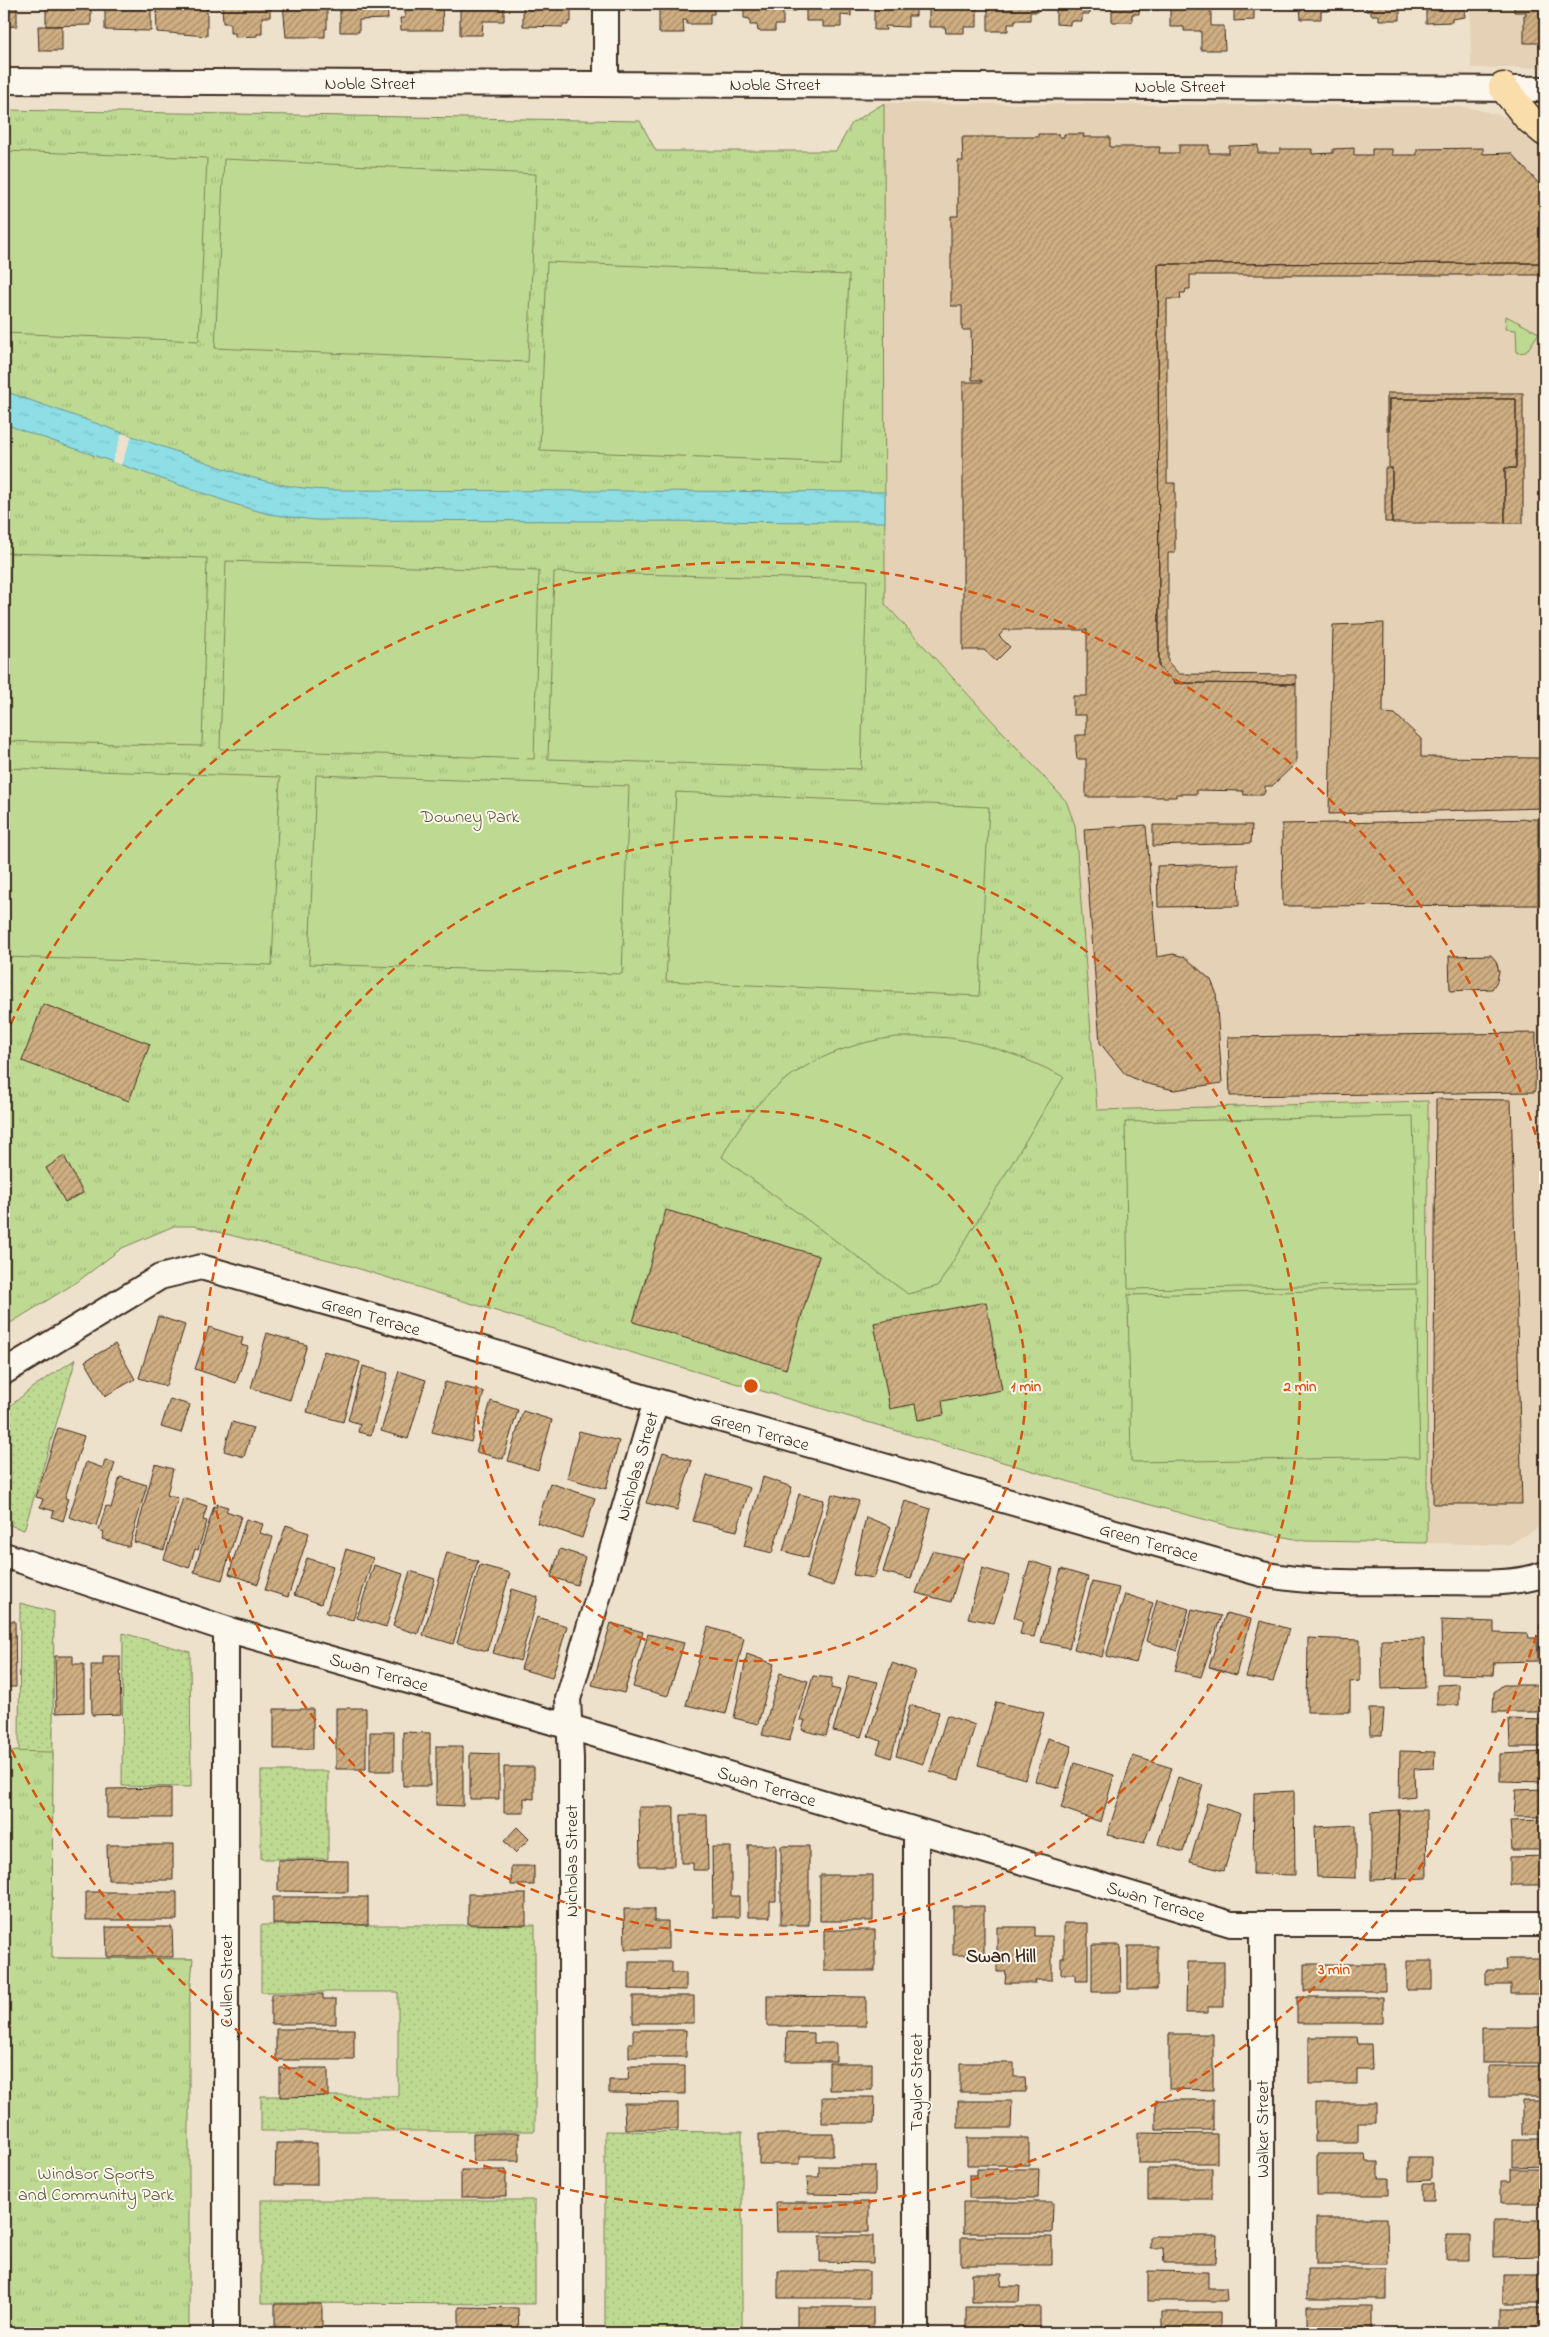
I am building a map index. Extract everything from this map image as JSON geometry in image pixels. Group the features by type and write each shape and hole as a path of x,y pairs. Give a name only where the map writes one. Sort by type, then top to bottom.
{"main road":[{"path":"1503,87 1528,118 1545,132"}],"street":[{"path":"606,4 606,84"},
{"name":"Noble Street","path":"4,81 1503,87 1545,89"},
{"name":"Green Terrace","path":"4,1372 160,1277 201,1267 349,1309 656,1401 1170,1548 1291,1580 1346,1583 1500,1582 1545,1574"},
{"name":"Nicholas Street","path":"572,2333 570,1727 568,1699 656,1401"},
{"name":"Swan Terrace","path":"4,1555 226,1629 570,1727 1231,1924 1545,1924"},
{"name":"Cullen Street","path":"226,1629 226,2333"},
{"name":"Taylor Street","path":"916,1830 916,2333"},
{"name":"Walker Street","path":"1262,1924 1262,2333"}],"shaded area":[{"path":"1470,4 1545,4 1545,68 1471,68"},
{"path":"884,103 1452,106 1473,108 1506,117 1545,143 1545,1524 1508,1545 1427,1543 1428,1101 1097,1110 1075,825 1066,801 885,604"}],"green space":[{"name":"Downey Park","path":"884,103 885,604 1066,801 1075,825 1097,1110 1428,1101 1427,1543 1305,1541 1229,1526 1121,1497 606,1345 337,1262 194,1226 174,1226 122,1248 77,1282 4,1327 4,110 640,121 656,151 836,151 852,123"},
{"path":"4,151 207,158 199,341 4,333"},
{"path":"224,159 536,174 528,362 215,348"},
{"path":"547,262 849,275 841,463 540,450"},
{"path":"1506,316 1539,333 1526,352 1517,353 1516,330 1505,329"},
{"path":"4,553 207,558 202,746 4,741"},
{"path":"226,561 539,571 534,759 220,749"},
{"path":"554,572 867,580 861,769 548,759"},
{"path":"4,768 280,777 272,965 4,957"},
{"path":"316,775 629,786 622,974 309,964"},
{"path":"676,792 989,807 979,996 666,981"},
{"path":"896,1037 943,1037 980,1044 1023,1058 1064,1077 938,1286 908,1294 722,1157 753,1110 772,1090 793,1074 841,1050 868,1042"},
{"path":"1413,1116 1417,1284 1128,1289 1125,1122"},
{"path":"1416,1289 1420,1457 1131,1462 1128,1295"},
{"path":"76,1359 24,1530 4,1523 4,1411 33,1387"},
{"path":"20,1603 54,1612 51,1958 193,1959 56,1986 4,1751 19,1751"},
{"path":"123,1633 190,1652 191,1787 122,1786"},
{"name":"Windsor Sports and Community Park","path":"4,1751 53,1752 52,1958 193,1959 189,2006 189,2333 4,2333"},
{"path":"261,1771 328,1771 328,1859 261,1859"},
{"path":"261,1925 535,1925 535,2131 261,2131 261,2096 398,2096 398,1992 261,1992"},
{"path":"605,2131 742,2132 742,2333 605,2333"},
{"path":"261,2200 535,2200 535,2304 261,2303"}],"water":[{"path":"4,391 243,475 296,487 328,490 885,492 885,522 314,520 268,514 234,504 4,424"}],"pier":[{"path":"122,433 132,436 121,465 112,462"}],"building":[{"path":"4,4 17,4 17,26 4,27"},
{"path":"46,4 91,4 91,25 46,26"},
{"path":"105,4 151,4 151,31 105,30"},
{"path":"178,4 207,4 207,36 157,32 156,6 178,6"},
{"path":"222,4 270,4 270,17 262,17 262,34 235,37 235,33 230,33 230,23 223,23"},
{"path":"283,4 327,4 327,29 325,29 325,37 286,37"},
{"path":"340,4 387,4 388,19 359,20 359,32 340,32"},
{"path":"405,4 442,4 443,30 401,30 400,18 405,18"},
{"path":"460,4 504,4 504,21 483,21 482,35 460,35"},
{"path":"523,4 571,4 571,22 568,22 568,25 563,25 563,27 523,26"},
{"path":"665,4 714,4 714,14 710,14 710,24 686,24 687,20 683,20 684,33 659,33 659,9 665,8"},
{"path":"744,4 796,4 796,11 783,11 783,25 775,25 775,31 758,31 757,25 750,25 750,19 744,18"},
{"path":"806,4 851,4 851,16 841,15 841,27 823,27 823,21 806,21"},
{"path":"874,4 916,4 916,16 908,16 908,27 885,26 886,30 874,30"},
{"path":"929,4 977,4 977,27 964,27 964,33 946,33 945,27 929,27"},
{"path":"988,4 1037,4 1037,12 1030,12 1030,20 1015,20 1015,24 1008,24 1008,31 988,31"},
{"path":"1056,4 1090,4 1090,14 1082,14 1082,21 1070,21 1070,25 1056,24"},
{"path":"1112,4 1159,4 1159,10 1139,9 1139,14 1132,14 1132,22 1112,22"},
{"path":"1170,4 1211,4 1211,26 1224,26 1225,50 1201,50 1201,31 1184,31 1184,27 1170,27"},
{"path":"1234,4 1276,4 1276,7 1254,7 1254,20 1234,21"},
{"path":"1290,4 1329,4 1329,11 1321,11 1321,19 1301,19 1300,6 1290,6"},
{"path":"1351,4 1400,4 1400,20 1379,20 1379,15 1371,15 1371,11 1366,11 1366,6 1351,6"},
{"path":"1426,4 1464,4 1465,17 1452,19 1452,22 1426,23"},
{"path":"1473,4 1495,4 1495,8 1473,8"},
{"path":"1514,4 1545,4 1545,43 1524,43 1524,15 1526,15 1526,12 1514,12"},
{"path":"38,26 62,26 62,51 39,51"},
{"path":"1038,134 1059,134 1059,137 1064,137 1064,134 1084,134 1083,137 1110,137 1110,147 1160,147 1159,153 1179,153 1179,145 1209,145 1209,153 1229,153 1229,146 1258,145 1258,153 1280,153 1280,149 1312,149 1312,154 1333,153 1333,149 1354,148 1354,155 1372,155 1372,149 1392,149 1392,155 1417,155 1417,149 1483,148 1483,154 1511,153 1541,186 1541,263 1158,264 1159,667 1175,683 1296,684 1296,763 1272,786 1265,786 1263,795 1244,795 1243,791 1197,790 1197,794 1176,794 1176,797 1086,797 1086,759 1077,759 1076,735 1086,735 1086,715 1073,715 1073,696 1087,696 1087,630 1004,630 999,636 1010,647 996,661 984,650 963,650 963,382 982,382 982,380 972,380 971,330 962,330 962,306 951,306 951,216 958,216 958,161 963,161 962,137 1038,137"},
{"path":"1541,247 1545,247 1545,275 1190,275 1190,289 1186,289 1185,293 1180,293 1181,299 1167,299 1167,483 1175,483 1175,553 1168,553 1168,662 1179,674 1296,675 1296,684 1175,683 1159,667 1158,264 1541,263"},
{"path":"1387,393 1523,393 1523,523 1505,523 1505,468 1516,468 1516,399 1389,399 1389,431 1387,431"},
{"path":"1389,399 1516,399 1516,468 1505,468 1505,523 1392,523 1392,468 1389,468"},
{"path":"1385,468 1392,468 1392,522 1385,522"},
{"path":"1384,623 1383,713 1395,714 1421,739 1421,757 1543,758 1543,808 1329,814 1333,625"},
{"path":"1538,819 1538,905 1283,906 1282,824"},
{"path":"1146,825 1157,957 1173,954 1185,957 1211,980 1216,992 1222,1083 1174,1090 1144,1083 1125,1074 1100,1043 1084,829"},
{"path":"1153,825 1252,825 1251,843 1153,846"},
{"path":"1238,864 1239,906 1158,907 1157,866"},
{"path":"1491,955 1496,961 1499,971 1497,981 1492,989 1450,991 1449,956"},
{"path":"43,1004 150,1044 129,1101 22,1061"},
{"path":"1536,1033 1535,1092 1230,1096 1228,1037"},
{"path":"1436,1099 1511,1100 1522,1504 1433,1504"},
{"path":"64,1156 83,1193 65,1202 46,1168"},
{"path":"666,1210 819,1256 786,1369 633,1322"},
{"path":"986,1302 1002,1390 942,1401 944,1415 918,1420 915,1404 890,1409 874,1323"},
{"path":"158,1316 185,1325 166,1386 139,1378"},
{"path":"209,1327 243,1338 241,1345 248,1347 236,1383 195,1369"},
{"path":"267,1333 307,1345 290,1400 251,1388"},
{"path":"115,1344 135,1379 105,1396 85,1361"},
{"path":"324,1351 360,1362 343,1422 307,1412"},
{"path":"363,1366 388,1373 371,1435 358,1432 360,1424 348,1420"},
{"path":"399,1371 426,1380 408,1439 381,1431"},
{"path":"445,1382 484,1392 471,1442 432,1432"},
{"path":"170,1399 190,1405 181,1433 161,1427"},
{"path":"491,1401 518,1410 503,1459 476,1452"},
{"path":"523,1411 552,1420 538,1470 508,1461"},
{"path":"232,1422 253,1428 244,1457 224,1451"},
{"path":"58,1428 84,1436 65,1498 68,1499 63,1521 52,1517 54,1511 40,1507 43,1499 36,1497"},
{"path":"579,1431 619,1441 606,1489 567,1478"},
{"path":"663,1452 692,1461 677,1510 646,1503"},
{"path":"105,1460 115,1463 96,1526 69,1517 86,1462 103,1468"},
{"path":"155,1464 173,1469 167,1495 178,1498 164,1550 134,1542"},
{"path":"707,1475 750,1488 737,1531 693,1521"},
{"path":"120,1477 147,1485 129,1547 102,1539 104,1532 99,1530 106,1506 111,1508"},
{"path":"763,1477 792,1487 772,1553 744,1546"},
{"path":"550,1483 595,1498 582,1538 537,1523"},
{"path":"799,1494 824,1500 808,1558 783,1551"},
{"path":"832,1494 859,1501 833,1586 806,1578"},
{"path":"183,1498 207,1506 203,1520 207,1521 198,1550 195,1549 189,1568 164,1559"},
{"path":"905,1501 931,1509 911,1579 883,1572"},
{"path":"217,1504 228,1507 226,1511 241,1516 222,1580 194,1572 214,1506 216,1507"},
{"path":"866,1517 891,1527 874,1578 853,1575"},
{"path":"246,1519 263,1524 260,1533 273,1537 258,1584 229,1574"},
{"path":"286,1525 309,1533 288,1597 265,1590"},
{"path":"346,1549 373,1558 353,1620 326,1613"},
{"path":"560,1549 585,1557 577,1585 551,1577"},
{"path":"932,1551 964,1558 951,1602 916,1593"},
{"path":"447,1552 478,1561 453,1644 423,1635"},
{"path":"307,1558 333,1566 321,1604 294,1595"},
{"path":"1030,1561 1053,1568 1034,1637 1020,1634 1023,1621 1014,1617"},
{"path":"374,1565 403,1574 386,1627 357,1618"},
{"path":"480,1565 510,1573 487,1651 457,1643"},
{"path":"982,1568 1010,1576 994,1623 968,1618"},
{"path":"1061,1569 1088,1577 1069,1648 1041,1642"},
{"path":"410,1571 435,1579 418,1634 393,1626"},
{"path":"1092,1582 1119,1588 1102,1657 1074,1649"},
{"path":"512,1589 538,1597 520,1661 493,1653"},
{"path":"1125,1594 1153,1603 1136,1663 1106,1656"},
{"path":"1157,1599 1189,1609 1177,1651 1146,1641"},
{"path":"1192,1609 1221,1616 1201,1677 1175,1671"},
{"path":"1226,1613 1251,1619 1236,1675 1209,1667"},
{"path":"537,1617 567,1626 552,1678 521,1669"},
{"path":"1441,1620 1494,1622 1494,1633 1528,1634 1529,1638 1537,1638 1538,1661 1494,1662 1493,1675 1442,1674"},
{"path":"4,1621 15,1621 16,1687 4,1687"},
{"path":"1261,1621 1289,1629 1273,1682 1246,1677"},
{"path":"611,1623 643,1632 624,1693 592,1685"},
{"path":"708,1627 744,1638 726,1714 686,1705"},
{"path":"648,1634 684,1643 668,1696 633,1687"},
{"path":"1308,1638 1360,1640 1360,1681 1350,1682 1350,1712 1307,1712"},
{"path":"1424,1639 1425,1688 1382,1689 1381,1640"},
{"path":"747,1654 774,1664 758,1724 734,1718"},
{"path":"55,1656 73,1656 73,1664 84,1664 84,1712 56,1713"},
{"path":"103,1656 120,1656 121,1714 92,1715 91,1665 103,1665"},
{"path":"892,1663 915,1671 891,1758 877,1753 881,1741 868,1736"},
{"path":"780,1673 808,1681 789,1741 762,1735"},
{"path":"813,1676 832,1678 831,1688 840,1690 826,1736 802,1730 805,1720 800,1720"},
{"path":"849,1676 878,1682 861,1737 833,1731"},
{"path":"1459,1684 1459,1705 1437,1705 1437,1685"},
{"path":"1503,1685 1545,1685 1545,1712 1493,1712 1494,1692"},
{"path":"996,1702 1044,1713 1025,1779 978,1765"},
{"path":"910,1705 939,1712 923,1764 896,1756"},
{"path":"336,1708 366,1708 366,1769 336,1769"},
{"path":"274,1709 313,1709 313,1749 274,1749"},
{"path":"1369,1709 1384,1709 1382,1735 1370,1735"},
{"path":"947,1715 975,1725 959,1780 930,1771"},
{"path":"1509,1719 1545,1720 1545,1747 1510,1747"},
{"path":"370,1732 394,1732 394,1771 370,1771"},
{"path":"403,1732 430,1733 430,1786 403,1786"},
{"path":"1048,1738 1072,1746 1059,1788 1035,1781"},
{"path":"436,1746 463,1746 463,1806 436,1805"},
{"path":"1400,1751 1435,1752 1434,1768 1414,1769 1415,1796 1399,1798"},
{"path":"1545,1752 1545,1782 1500,1781 1500,1754"},
{"path":"470,1753 499,1754 499,1799 470,1799"},
{"path":"1133,1756 1172,1768 1144,1843 1107,1835"},
{"path":"1074,1763 1114,1775 1101,1822 1061,1808"},
{"path":"504,1767 534,1767 534,1799 524,1798 524,1813 504,1813"},
{"path":"1178,1777 1203,1785 1183,1852 1158,1844"},
{"path":"171,1788 171,1818 107,1818 107,1789"},
{"path":"1545,1789 1545,1817 1514,1817 1516,1790"},
{"path":"1294,1791 1295,1875 1253,1874 1254,1793"},
{"path":"1207,1803 1241,1814 1224,1871 1190,1862"},
{"path":"639,1807 674,1807 674,1866 640,1866"},
{"path":"1399,1810 1397,1879 1371,1880 1371,1812"},
{"path":"1399,1810 1426,1810 1427,1878 1397,1879"},
{"path":"681,1815 707,1815 708,1870 693,1870 693,1863 681,1863"},
{"path":"1545,1820 1545,1850 1512,1850 1510,1821"},
{"path":"1356,1825 1356,1878 1317,1877 1315,1827"},
{"path":"517,1827 529,1839 515,1853 504,1841"},
{"path":"107,1845 173,1845 173,1880 108,1880"},
{"path":"748,1845 776,1845 776,1901 770,1901 770,1917 748,1917"},
{"path":"781,1846 809,1846 809,1925 781,1925"},
{"path":"712,1847 731,1847 731,1896 739,1896 739,1917 713,1917"},
{"path":"1545,1856 1545,1885 1510,1885 1510,1857"},
{"path":"278,1860 348,1861 348,1892 278,1891"},
{"path":"511,1866 534,1866 534,1885 511,1885"},
{"path":"820,1875 873,1875 873,1921 820,1921"},
{"path":"86,1892 177,1892 177,1920 86,1920"},
{"path":"468,1894 526,1894 526,1925 468,1924"},
{"path":"273,1897 368,1897 368,1925 273,1924"},
{"path":"953,1906 984,1906 984,1955 953,1955"},
{"path":"624,1909 654,1909 654,1921 668,1921 668,1949 625,1949"},
{"path":"1064,1923 1088,1923 1088,1981 1075,1981 1075,1974 1061,1974 1061,1958 1064,1958"},
{"path":"106,1927 172,1927 173,1957 107,1957"},
{"path":"997,1927 1035,1927 1035,1936 1052,1936 1052,1980 1035,1980 1036,1983 1005,1983 1006,1972 997,1972"},
{"path":"824,1930 875,1930 875,1971 824,1971"},
{"path":"1092,1945 1120,1945 1121,1992 1092,1992"},
{"path":"1128,1946 1157,1946 1157,1989 1128,1989"},
{"path":"1506,1959 1545,1959 1545,1994 1511,1994 1511,1985 1486,1985 1486,1970 1507,1970"},
{"path":"1407,1961 1432,1961 1432,1990 1407,1990"},
{"path":"629,1962 672,1962 672,1973 686,1973 686,1990 629,1989"},
{"path":"1187,1962 1224,1962 1224,2007 1208,2007 1208,2013 1186,2013"},
{"path":"1304,1964 1385,1964 1385,1991 1304,1991"},
{"path":"271,1994 323,1994 323,1999 336,1999 336,2024 271,2024"},
{"path":"633,1996 694,1996 694,2023 633,2023"},
{"path":"767,1996 866,1997 866,2026 767,2026"},
{"path":"1297,1997 1383,1997 1383,2023 1297,2023"},
{"path":"1482,2027 1545,2027 1545,2063 1482,2063"},
{"path":"276,2029 354,2029 354,2060 276,2060"},
{"path":"633,2030 686,2030 686,2057 629,2057 629,2043 633,2043"},
{"path":"787,2032 814,2033 814,2043 836,2043 836,2061 786,2061"},
{"path":"1169,2034 1213,2034 1213,2090 1169,2089"},
{"path":"1309,2037 1357,2037 1358,2044 1371,2044 1372,2070 1357,2070 1357,2084 1309,2084"},
{"path":"829,2063 872,2063 872,2090 829,2090"},
{"path":"960,2063 1014,2063 1014,2077 1025,2077 1026,2092 960,2092"},
{"path":"629,2066 685,2066 685,2094 609,2093 609,2080 628,2080"},
{"path":"1489,2066 1545,2066 1545,2097 1489,2097"},
{"path":"280,2068 328,2068 328,2096 280,2097"},
{"path":"822,2097 875,2097 874,2123 822,2123"},
{"path":"1156,2100 1213,2100 1213,2130 1156,2130"},
{"path":"958,2101 1012,2101 1011,2128 958,2128"},
{"path":"1522,2101 1545,2101 1545,2135 1522,2135"},
{"path":"624,2103 678,2103 678,2129 625,2129"},
{"path":"1315,2103 1376,2103 1376,2123 1358,2123 1358,2142 1315,2142"},
{"path":"473,2133 519,2133 519,2161 473,2161"},
{"path":"1138,2133 1217,2134 1217,2163 1138,2163"},
{"path":"759,2134 833,2134 833,2156 800,2156 800,2164 759,2164"},
{"path":"967,2138 1029,2138 1029,2165 967,2165"},
{"path":"1513,2140 1545,2140 1545,2166 1513,2167"},
{"path":"276,2143 317,2143 317,2185 275,2185"},
{"path":"1317,2154 1365,2154 1366,2162 1379,2162 1379,2178 1389,2178 1389,2195 1317,2195"},
{"path":"1409,2157 1431,2157 1431,2180 1409,2181"},
{"path":"819,2166 875,2166 875,2195 808,2194 807,2177 819,2177"},
{"path":"1148,2168 1212,2168 1212,2199 1148,2199"},
{"path":"977,2169 1039,2169 1038,2198 969,2198 969,2175 977,2175"},
{"path":"1511,2169 1545,2169 1545,2203 1501,2203 1501,2181 1511,2181"},
{"path":"461,2170 506,2170 506,2197 461,2197"},
{"path":"1422,2184 1434,2184 1434,2201 1422,2201"},
{"path":"776,2202 869,2202 869,2232 777,2232"},
{"path":"963,2202 1053,2202 1052,2233 963,2233"},
{"path":"1316,2218 1387,2218 1388,2264 1316,2264"},
{"path":"1494,2220 1545,2220 1545,2256 1494,2257"},
{"path":"1446,2235 1470,2235 1470,2260 1446,2260"},
{"path":"820,2236 873,2236 873,2263 820,2262"},
{"path":"1150,2236 1217,2236 1216,2263 1164,2263 1163,2248 1150,2248"},
{"path":"961,2237 1052,2237 1052,2265 961,2265"},
{"path":"1307,2269 1387,2269 1387,2299 1307,2299"},
{"path":"778,2271 869,2271 869,2298 778,2298"},
{"path":"1148,2271 1208,2272 1208,2288 1226,2288 1227,2301 1148,2301"},
{"path":"972,2274 1002,2274 1001,2286 1020,2286 1019,2302 972,2302"},
{"path":"1503,2274 1545,2274 1545,2303 1503,2303"},
{"path":"275,2304 322,2304 322,2330 275,2330"},
{"path":"1307,2306 1372,2306 1372,2333 1307,2333"},
{"path":"459,2307 518,2308 519,2333 459,2333"},
{"path":"797,2307 873,2307 873,2333 797,2333"},
{"path":"966,2307 1040,2307 1040,2333 966,2333"},
{"path":"1500,2308 1545,2308 1545,2332 1500,2332"},
{"path":"1162,2312 1220,2312 1220,2333 1162,2333"}],"district":[{"name":"Swan Hill","path":"1001,1955"}]}
